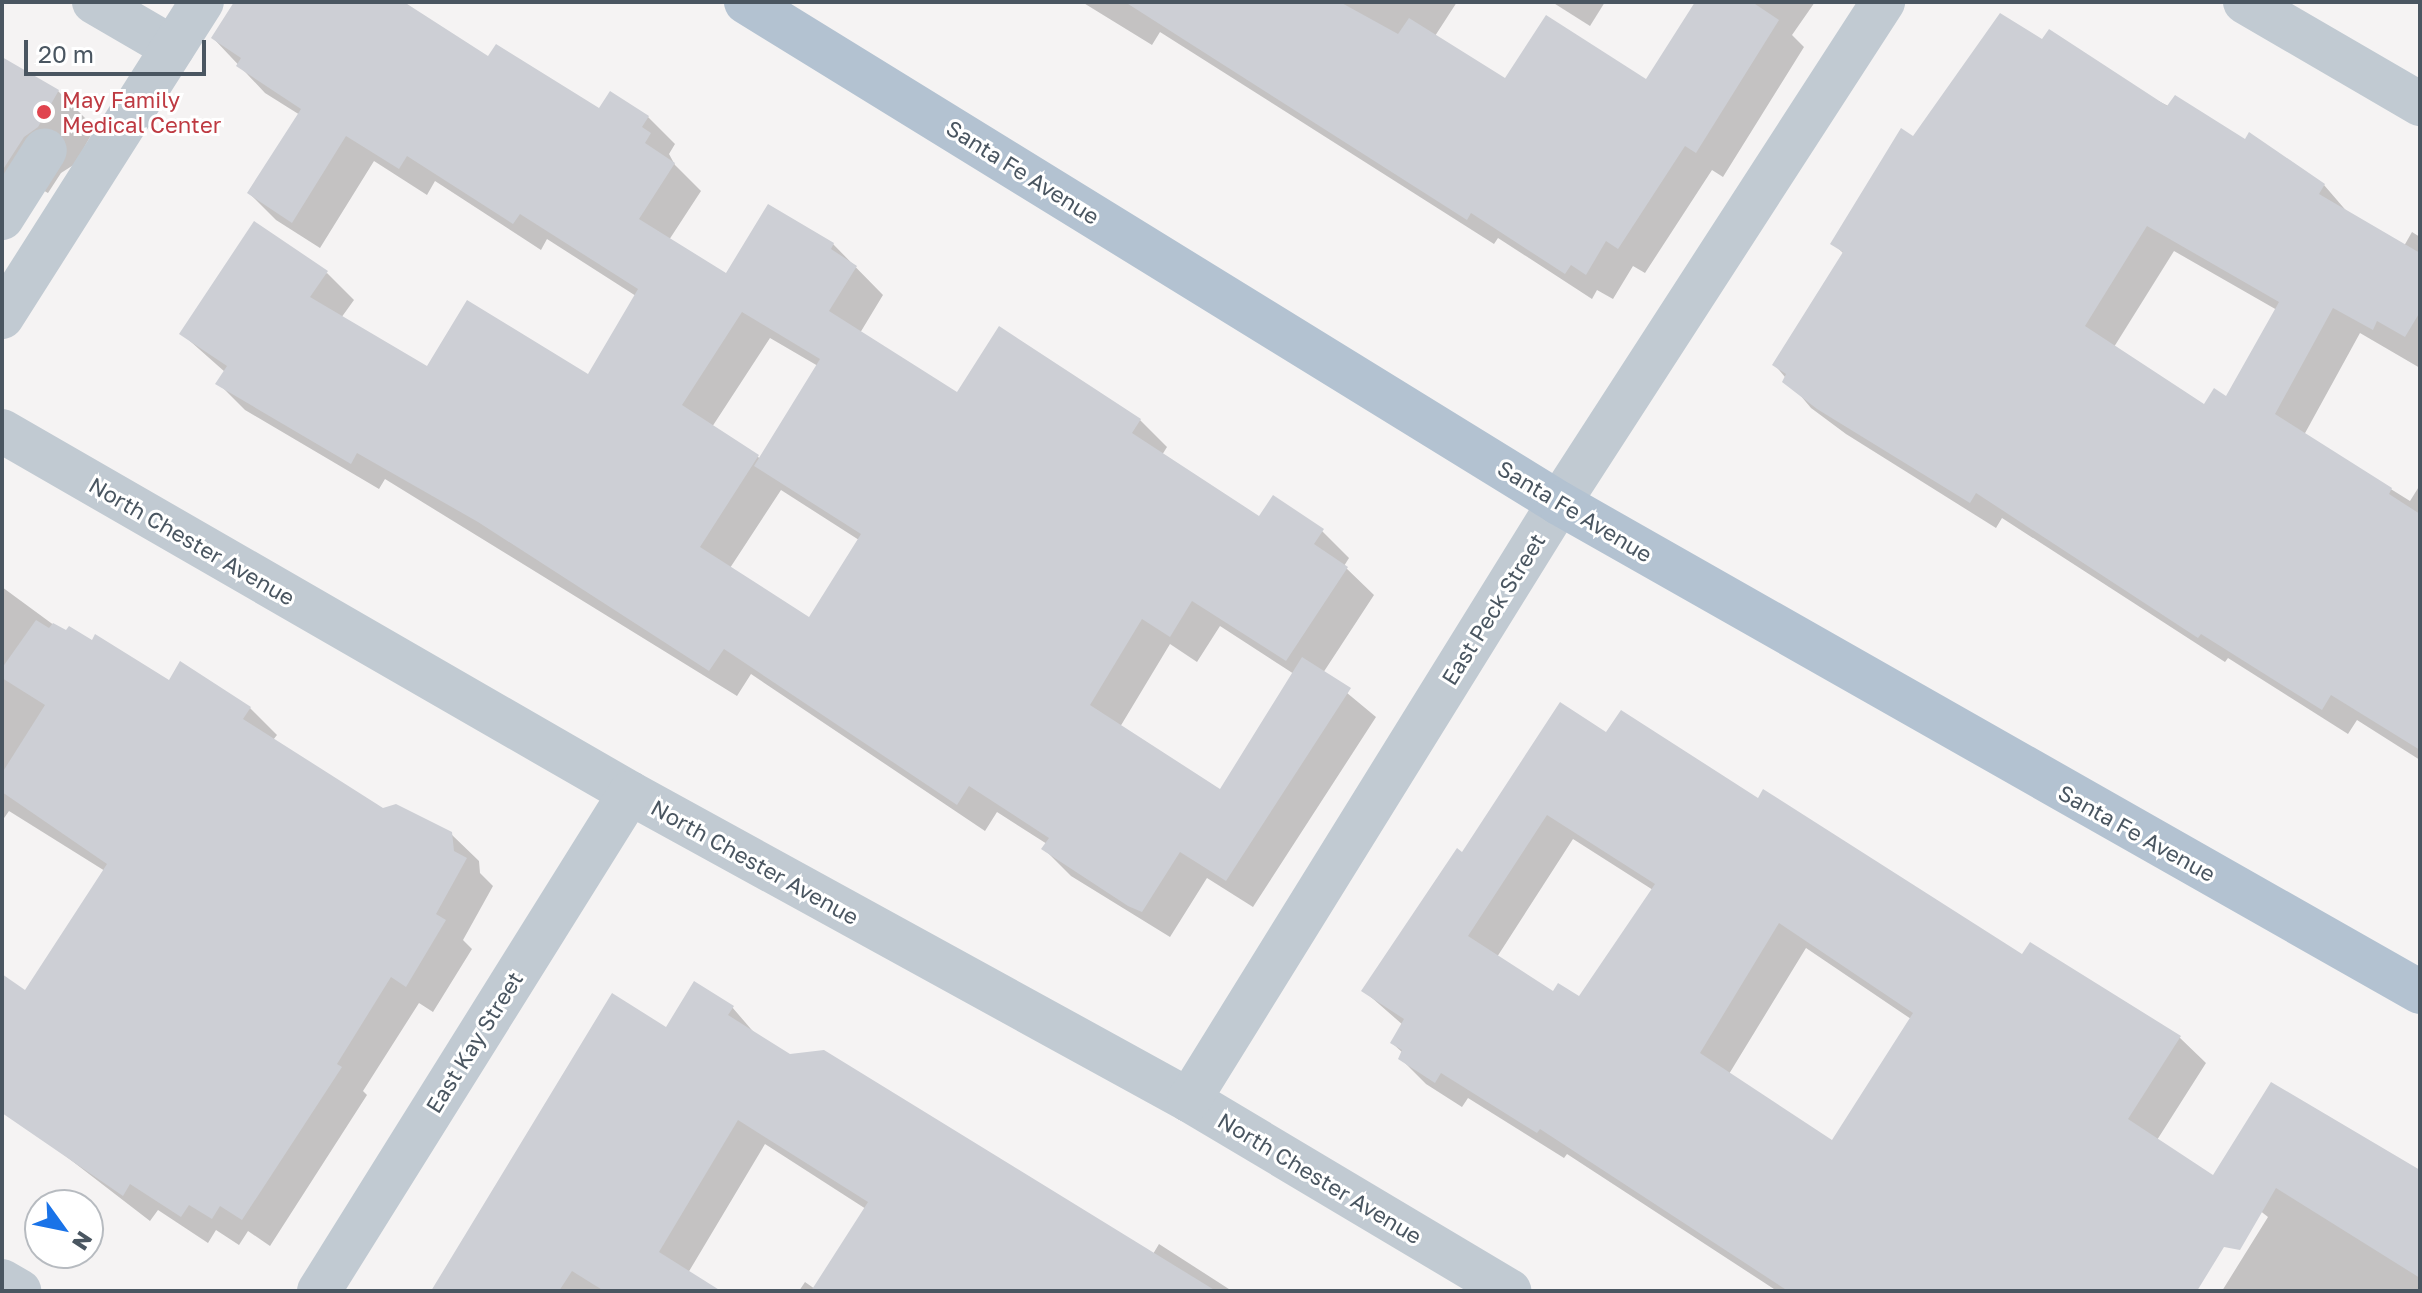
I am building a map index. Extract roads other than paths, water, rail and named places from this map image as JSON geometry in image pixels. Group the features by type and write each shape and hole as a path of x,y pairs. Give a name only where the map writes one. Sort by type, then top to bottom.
{"main road":[{"name":"Santa Fe Avenue","path":"746,2 1559,503 2420,992"}],"street":[{"path":"94,2 155,26"},
{"path":"2,317 49,243 155,26 202,2"},
{"name":"East Peck Street","path":"1189,1100 1559,503 1883,2"},
{"path":"2245,2 2420,104"},
{"path":"45,150 3,216 49,243"},
{"name":"North Chester Avenue","path":"2,431 630,793 1189,1100 1509,1291"},
{"name":"East Kay Street","path":"319,1291 630,793"},
{"path":"2,1281 19,1291"}],"place":[{"name":"May Family Medical Center","path":"44,112"}]}
